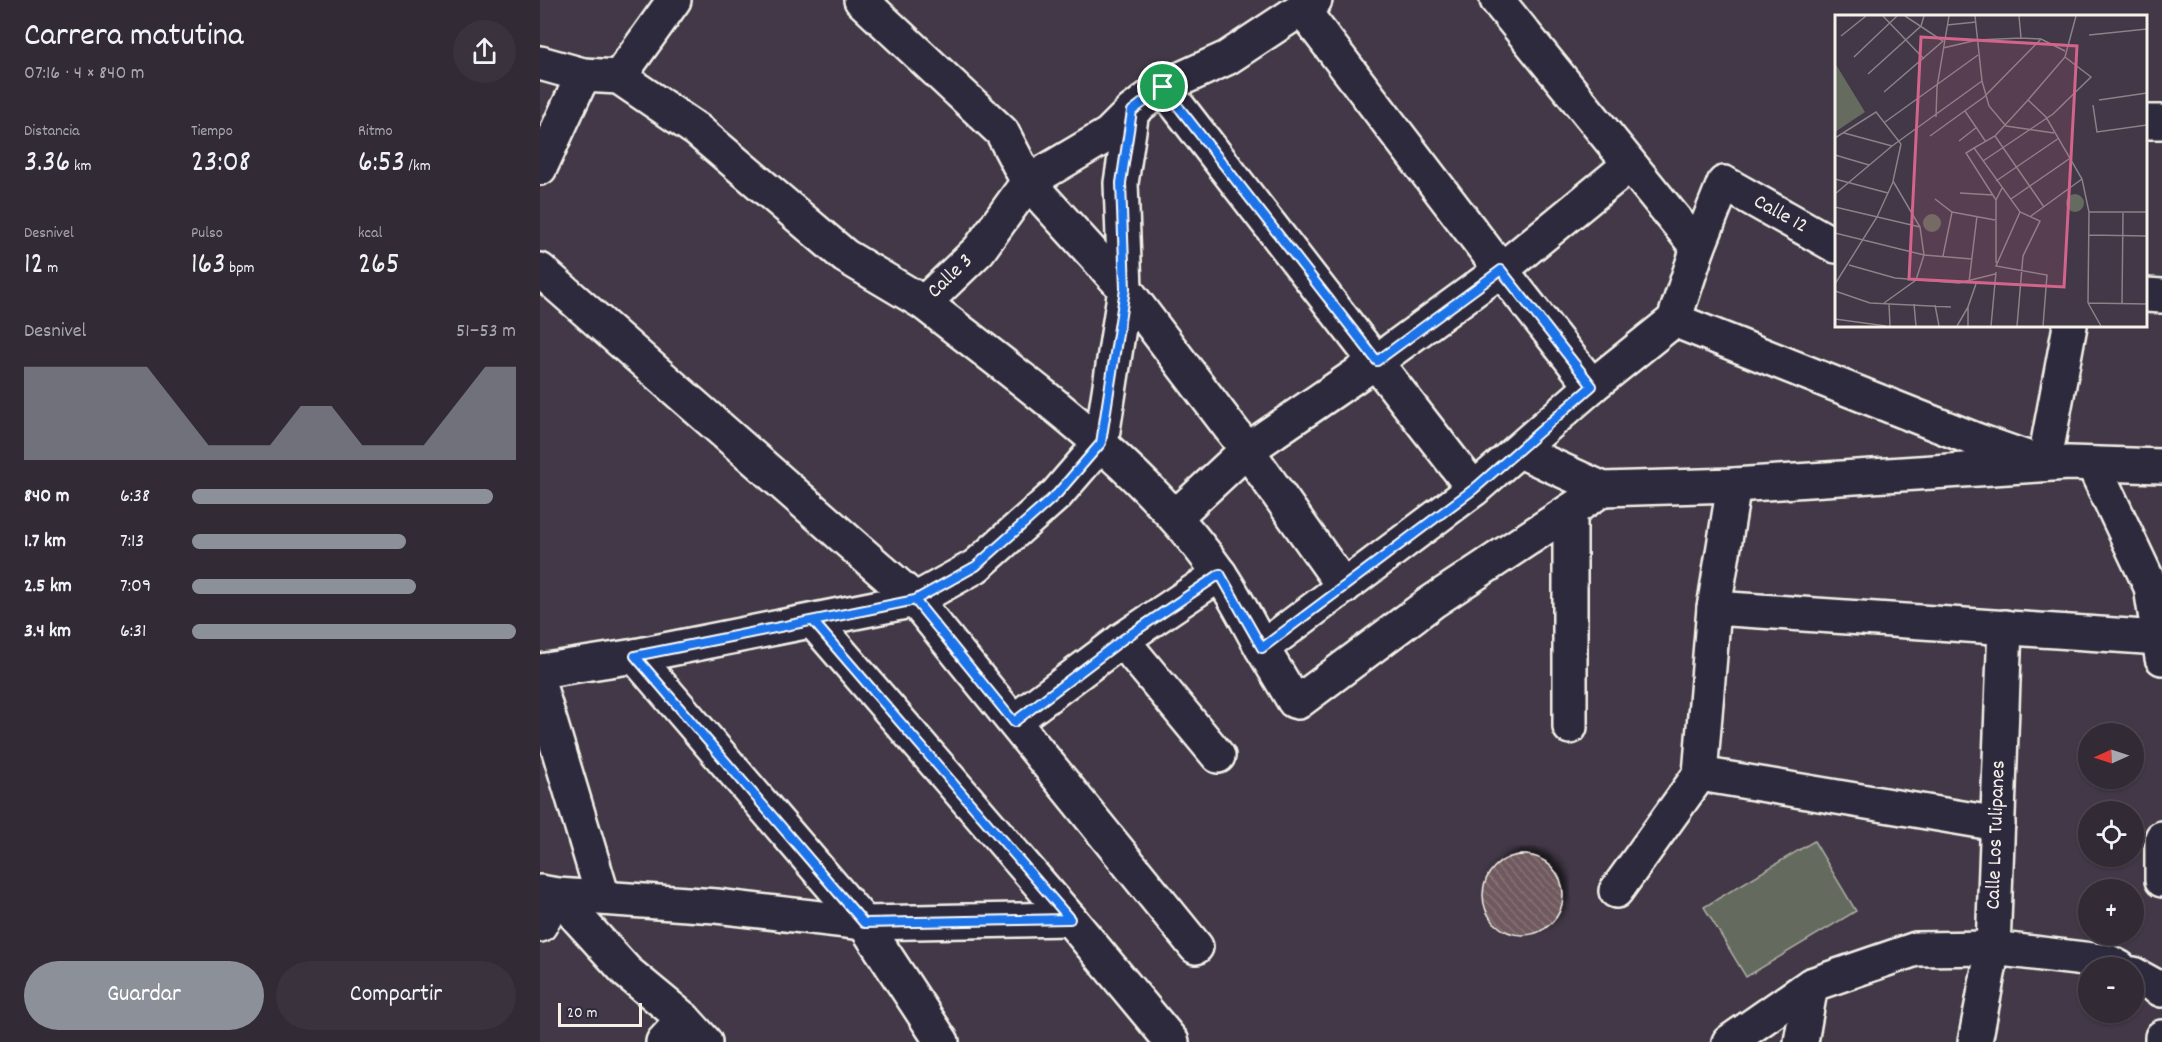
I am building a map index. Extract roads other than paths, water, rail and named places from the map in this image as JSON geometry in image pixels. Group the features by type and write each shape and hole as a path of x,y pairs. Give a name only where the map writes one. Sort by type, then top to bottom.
{"street":[{"path":"540,63 583,75 619,77 674,0"},
{"path":"861,0 1002,132 1028,183 1125,289 1247,450 1344,587"},
{"path":"1262,648 1474,489 1592,386 1674,320 1698,248 1497,0"},
{"path":"1308,5 1501,270 1592,386"},
{"name":"Calle 3","path":"619,77 697,130 845,256 924,303 979,250 1028,183 1109,134 1132,111 1163,87 1227,58 1308,5"},
{"path":"540,168 583,75"},
{"path":"1163,87 1474,489"},
{"path":"540,670 635,656 915,600 976,566 1057,494 1101,443 1125,289 1121,183 1132,111"},
{"path":"1175,517 1247,450 1377,361 1501,270 1629,165"},
{"name":"Calle 12","path":"1698,248 1724,183 1835,245"},
{"path":"540,270 915,600 1196,947"},
{"path":"924,303 1101,443 1175,517 1220,574 1294,701 1299,702 1432,602 1603,489"},
{"path":"1674,320 2044,465"},
{"path":"2044,465 2070,327"},
{"path":"1520,451 1603,489 1734,485 2044,465 2162,466"},
{"path":"1714,608 2005,627 2160,649 2157,588 2093,464"},
{"path":"1616,891 1700,774 1714,608 1734,485"},
{"path":"1570,511 1570,727"},
{"path":"1014,722 1122,640 1220,574"},
{"path":"813,621 1070,919 1172,1042"},
{"name":"Calle Los Tulipanes","path":"1975,1042 1993,948 2005,627"},
{"path":"1122,640 1218,756"},
{"path":"635,656 864,923 942,1042"},
{"path":"540,687 603,897"},
{"path":"1700,774 1998,824"},
{"path":"2162,838 2162,880"},
{"path":"548,893 716,906 864,923 1070,919"},
{"path":"540,925 548,893"},
{"path":"548,893 627,972 684,1034"},
{"path":"1729,1042 1811,985 1916,949 1993,948 2078,958"},
{"path":"2144,980 2162,990"},
{"path":"1801,1042 1811,985"},
{"path":"2162,1037 2162,1042"}]}
